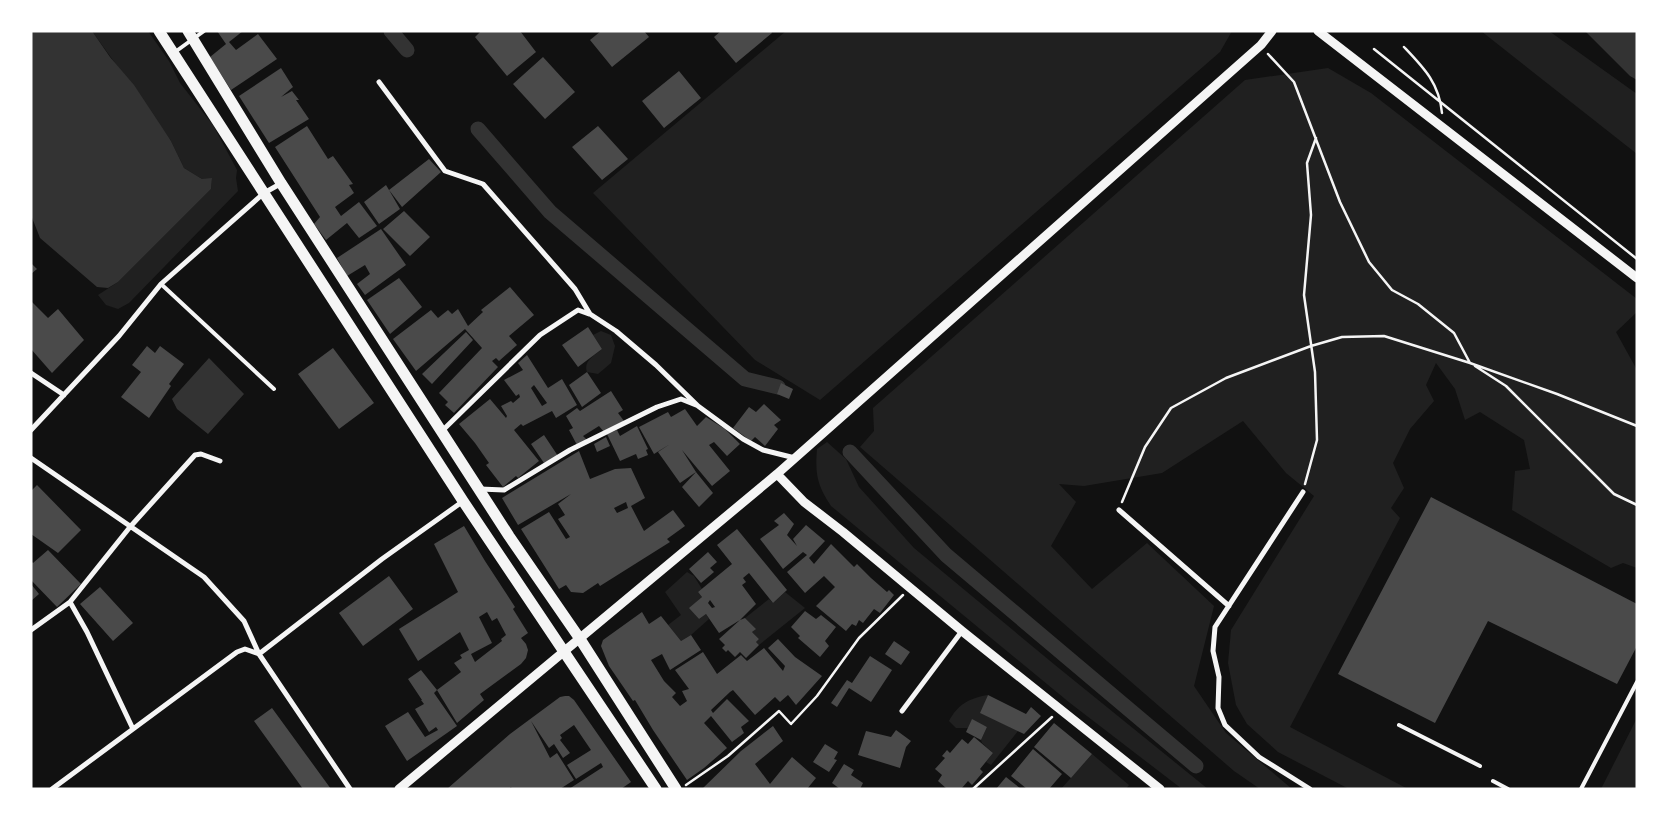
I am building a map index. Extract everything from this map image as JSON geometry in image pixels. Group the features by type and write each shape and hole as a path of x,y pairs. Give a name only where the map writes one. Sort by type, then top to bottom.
{"main road":[{"path":"159,31 463,501 656,789"},
{"path":"191,36 280,183 509,536 580,639 676,789"}],"street":[{"path":"399,789 777,474 1261,45 1272,31"},
{"path":"1318,31 1637,278"},
{"path":"379,82 445,171 483,184 575,289 590,314"},
{"path":"31,430 119,336 161,284 264,193 280,183"},
{"path":"441,431 540,335 578,310 590,314 616,332 656,365 698,406 743,439 763,450 795,458"},
{"path":"31,373 64,395"},
{"path":"480,489 504,490 570,450 656,407 681,399 698,406"},
{"path":"31,630 70,602 130,527 195,455 201,454 220,461"},
{"path":"31,458 204,577 244,621 259,654 350,789"},
{"path":"777,474 804,502 1160,789"},
{"path":"1303,492 1215,627 1213,650 1219,677 1218,708 1225,725 1259,757 1310,789"},
{"path":"259,654 382,559 463,501"},
{"path":"1119,510 1229,606"},
{"path":"70,602 87,632 133,729"},
{"path":"902,711 962,631"},
{"path":"52,789 237,652 245,650 259,654"}],"lane":[{"path":"173,53 191,36 204,31"},
{"path":"161,284 274,389"},
{"path":"1581,789 1637,682"},
{"path":"1399,725 1480,766"},
{"path":"1493,781 1508,789"}],"path":[{"path":"1261,45 1294,82 1340,202 1369,262 1392,290 1418,304 1454,333 1470,363 1506,386 1614,494 1637,504"},
{"path":"1404,47 1430,76 1441,103"},
{"path":"1374,49 1637,259"},
{"path":"1303,492 1317,440 1314,372 1304,295 1311,215 1308,163 1316,138"},
{"path":"1119,510 1145,446 1171,408 1226,378 1311,346 1342,337 1384,336 1470,363 1557,394 1637,426"},
{"path":"680,789 728,756 779,711 791,724 817,696 859,638 899,597 912,588"},
{"path":"973,789 1060,709"}],"shaded area":[{"path":"31,31 92,31 110,57 134,85 171,141 184,168 202,179 212,178 211,189 118,282 108,288 97,287 40,238 31,215"},
{"path":"92,31 148,31 169,61 180,83 213,125 237,170 238,191 129,303 118,309 106,305 98,295 118,282 211,189 212,179 202,179 184,168 171,141"},
{"path":"786,31 1232,31 1220,52 820,400 755,360 593,193"},
{"path":"1481,31 1549,31 1637,94 1637,154"},
{"path":"1585,31 1637,31 1637,80 1630,76"},
{"path":"1328,68 1371,93 1637,299 1637,312 1616,332 1637,370 1637,568 1623,563 1611,568 1512,510 1515,471 1530,469 1524,440 1480,412 1465,420 1455,389 1436,363 1426,385 1434,401 1410,429 1393,463 1404,488 1391,508 1400,518 1290,727 1408,789 1349,789 1278,752 1247,724 1236,705 1228,663 1231,630 1314,496 1286,473 1243,421 1162,473 1084,486 1059,484 1076,502 1051,546 1092,589 1147,543 1214,606 1194,686 1226,733 1292,789 1260,789 1234,771 860,447 874,431 873,408 1245,80"},
{"path":"601,331 611,335 615,346 611,363 598,374 587,372 588,362 602,349 593,335"},
{"path":"209,358 244,394 208,434 177,409 172,399"},
{"path":"827,442 846,459 859,487 914,548 1208,789 1182,789 1070,703 831,506 820,485 816,466 817,449"},
{"path":"687,572 694,576 702,589 698,592 702,597 690,608 699,619 706,614 709,619 681,641 668,625 681,615 665,592"},
{"path":"785,592 805,608 759,645 756,642 759,639 752,632 755,629 745,618 769,599 773,603"},
{"path":"988,695 981,713 1018,731 991,765 986,762 993,753 981,740 987,727 972,720 968,728 956,728 949,721 956,710 965,703"},
{"path":"1637,718 1637,789 1601,789"},
{"path":"1092,754 1129,785 1126,789 1061,789"}],"building":[{"path":"217,31 243,31 229,42 236,50 258,34 277,59 231,90 210,57 226,44"},
{"path":"481,31 520,31 536,52 507,76 475,37"},
{"path":"601,31 644,31 649,37 612,67 590,40"},
{"path":"721,31 771,31 772,33 736,63 714,37"},
{"path":"543,57 575,92 545,119 513,84"},
{"path":"281,68 293,87 281,97 292,91 309,119 269,143 239,96"},
{"path":"679,71 701,98 664,128 642,101"},
{"path":"307,126 328,159 333,156 353,184 349,185 354,193 335,207 341,216 359,202 377,226 359,238 347,223 326,240 314,224 320,217 275,147"},
{"path":"598,126 628,159 602,180 572,147"},
{"path":"429,159 441,172 402,207 389,190"},
{"path":"386,185 400,209 379,224 364,202"},
{"path":"404,211 430,237 410,256 383,229"},
{"path":"381,229 406,265 365,295 357,284 370,274 365,265 347,276 337,258"},
{"path":"31,263 37,269 31,274"},
{"path":"399,278 422,307 390,334 367,300"},
{"path":"510,287 534,315 509,336 517,345 499,361 496,358 492,361 498,367 454,413 445,405 448,402 439,393 482,348 465,329 416,371 393,339 431,310 438,318 448,310 452,314 458,309 468,326 483,312 481,310"},
{"path":"31,301 48,318 58,309 84,340 52,373 31,349"},
{"path":"588,327 602,349 578,367 562,345"},
{"path":"466,332 473,340 432,384 422,374"},
{"path":"147,346 155,353 160,346 184,364 169,384 171,386 149,418 121,397 141,372 132,365"},
{"path":"333,348 374,403 339,429 298,374"},
{"path":"527,355 548,388 562,379 577,405 556,418 552,411 523,426 521,424 514,430 539,461 503,487 486,465 489,463 459,424 490,399 506,418 507,416 501,406 511,401 513,403 520,397 519,394 516,396 504,380 523,370 518,363","holes":["534,385 547,403 542,406 531,388"]},
{"path":"587,372 601,393 582,407 569,385"},
{"path":"781,383 793,389 789,399 777,394"},
{"path":"611,391 623,410 618,413 624,421 604,432 599,426 583,436 587,440 577,445 569,430 573,428 566,416 577,408 580,411"},
{"path":"764,404 781,420 774,425 778,429 765,446 755,437 751,441 733,428 749,407 756,412"},
{"path":"685,409 697,426 706,417 725,429 740,444 727,456 714,442 709,445 730,471 712,486 682,450 696,472 680,483 658,452 670,444 654,454 639,427 668,412 671,417"},
{"path":"637,426 648,449 646,450 648,455 638,459 636,454 620,461 607,434 617,430 620,436"},
{"path":"544,435 558,456 544,463 531,444"},
{"path":"606,437 610,446 597,452 594,444"},
{"path":"579,451 590,479 615,469 631,468 645,498 631,506 644,531 673,510 685,526 667,539 670,542 600,586 598,583 583,593 571,592 566,585 559,589 521,529 549,512 566,539 570,537 558,519 565,515 558,504 571,494 518,525 502,498","holes":["626,502 628,508 617,513 614,508"]},
{"path":"696,472 713,493 699,507 682,487"},
{"path":"37,485 81,530 58,553 31,534 31,491"},
{"path":"1431,497 1637,604 1637,646 1617,684 1488,621 1435,723 1338,674"},
{"path":"784,513 794,524 787,535 797,546 793,539 806,525 825,541 809,558 814,564 831,544 854,567 857,564 887,592 889,590 894,595 880,613 874,609 863,623 859,620 856,626 852,624 846,631 816,606 835,587 824,576 805,593 787,572 807,555 803,552 783,569 760,539 779,525 774,521"},
{"path":"464,526 515,607 513,609 528,633 521,638 528,650 526,658 521,664 480,694 484,700 457,723 437,690 461,672 454,663 462,658 460,655 469,650 460,632 418,661 399,629 458,592 434,544","holes":["487,612 492,621 497,618 506,635 501,639 502,641 475,662 471,654 492,643 479,617"]},
{"path":"737,529 787,590 773,603 749,573 743,578 746,582 742,585 756,604 740,620 719,633 706,614 699,619 689,608 702,597 698,592 732,564 717,545","holes":["710,600 715,607 712,608 708,603"]},
{"path":"48,550 81,584 57,607 31,580 31,561 33,563"},
{"path":"708,552 717,562 710,568 714,572 701,583 689,569"},
{"path":"389,576 413,609 363,646 339,613"},
{"path":"31,584 39,594 31,601"},
{"path":"100,587 133,623 113,641 80,604"},
{"path":"805,611 816,619 821,615 836,627 825,641 829,646 820,657 798,638 800,636 791,627"},
{"path":"642,612 649,624 661,616 681,641 691,635 701,650 670,670 662,654 651,660 664,681 676,693 672,697 680,706 687,701 682,691 689,689 675,670 703,652 717,674 741,655 747,661 764,648 783,671 785,666 768,648 778,639 795,657 822,676 796,705 788,695 780,702 775,697 755,715 733,690 730,692 711,710 713,713 727,699 749,721 741,727 744,733 732,742 711,716 704,723 727,748 687,780 635,700 633,701 609,666 601,646 603,640"},
{"path":"745,618 756,629 752,632 759,639 756,642 759,645 746,658 740,652 735,657 728,650 726,652 722,648 725,645 719,639 740,620"},
{"path":"894,641 910,652 901,665 885,654"},
{"path":"870,656 892,670 871,702 849,688 837,707 831,703 847,680 852,683"},
{"path":"421,670 437,690 434,693 457,726 407,761 385,726 408,712 425,737 438,730 436,727 429,732 415,709 424,704 408,679"},
{"path":"988,695 1026,714 1031,707 1041,716 1024,734 980,713"},
{"path":"569,696 574,700 631,782 621,789 569,789 603,767 601,763 576,779 567,765 591,750 574,725 560,735 562,738 560,740 570,753 563,758 554,744 549,748 531,721 550,758 557,753 574,780 560,789 512,789 511,787 509,789 447,789 510,734 560,697"},
{"path":"272,708 331,789 303,789 254,721"},
{"path":"972,719 987,727 981,740 966,732"},
{"path":"1054,723 1092,754 1071,778 1034,747"},
{"path":"773,726 783,741 755,764 770,784 792,757 816,778 807,789 702,789 741,751"},
{"path":"896,730 911,741 906,747 900,768 858,755 866,731 891,737"},
{"path":"974,737 993,753 980,769 983,772 972,785 968,781 961,789 947,789 938,781 942,775 935,769 945,758 942,756 947,750 950,753 962,739 968,744"},
{"path":"825,744 838,752 834,759 837,760 829,772 813,762"},
{"path":"1033,749 1062,774 1049,789 1027,789 1011,776"},
{"path":"844,764 854,770 851,775 863,783 860,789 840,789 832,783"},
{"path":"1006,777 1021,789 996,789"}],"waterway":[{"path":"391,31 407,50"},
{"path":"478,129 550,212 745,379 778,387"},
{"path":"850,452 946,555 1196,766"}]}
